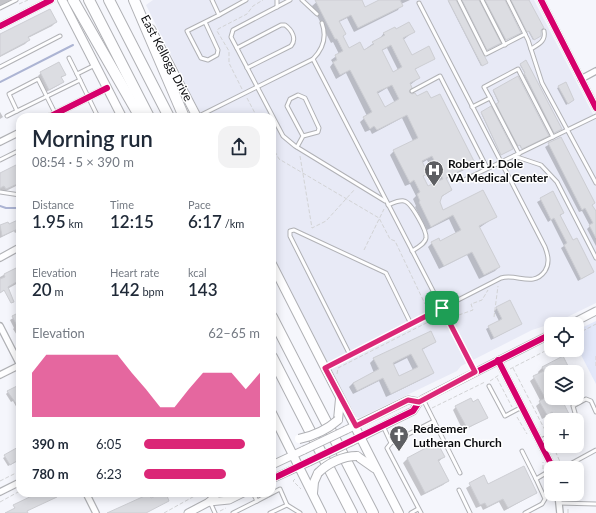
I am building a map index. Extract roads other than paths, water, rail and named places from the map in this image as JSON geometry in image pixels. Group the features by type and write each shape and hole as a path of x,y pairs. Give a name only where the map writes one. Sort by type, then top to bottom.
{"highway":[{"path":"73,0 138,113"},
{"path":"89,0 147,113"},
{"path":"109,0 167,113"},
{"path":"135,0 182,113"},
{"path":"276,325 374,513"},
{"path":"276,365 351,513"}],"main road":[{"path":"62,0 120,113"},
{"name":"East Kellogg Drive","path":"135,0 195,113"},
{"path":"276,272 356,426 399,513"},
{"path":"280,430 291,438 299,439 308,438 332,426 338,420 340,396"},
{"path":"276,422 322,513"},
{"path":"313,493 314,482 318,474 323,468 341,458 357,456 366,461 379,472"}],"street":[{"path":"0,26 50,0"},
{"path":"542,0 596,108"},
{"path":"581,79 596,71"},
{"path":"60,113 107,88"},
{"path":"0,142 16,134"},
{"path":"0,258 16,249"},
{"path":"584,317 596,311"},
{"path":"0,326 16,357"},
{"path":"276,477 413,411 421,401 544,337"},
{"path":"498,360 549,461"},
{"path":"0,375 16,367"},
{"path":"276,463 408,400 421,401"},
{"path":"0,492 16,484"},
{"path":"88,497 96,513"},
{"path":"188,513 209,502 214,497"},
{"path":"209,502 229,500 235,497"},
{"path":"559,503 560,513"}],"lane":[{"path":"0,8 16,0"},
{"path":"212,0 219,15"},
{"path":"205,22 218,50 217,55 208,60 201,58 187,31 246,0"},
{"path":"276,7 277,0"},
{"path":"271,113 231,36 233,30 290,0"},
{"path":"302,0 317,14"},
{"path":"459,0 486,54 525,34"},
{"path":"482,0 505,45"},
{"path":"508,0 532,49 542,83 596,183"},
{"path":"325,368 506,277 534,280 540,277 548,265 545,247 419,3"},
{"path":"205,113 313,58 322,48 324,42 324,29 322,23"},
{"path":"237,48 281,25 285,25 289,28 294,38 294,42 291,46 247,68"},
{"path":"532,49 541,44 544,31"},
{"path":"0,66 60,36"},
{"path":"69,58 96,113"},
{"path":"313,58 475,372"},
{"path":"77,74 95,65"},
{"path":"519,154 484,87 518,69 553,137"},
{"path":"412,91 440,76 487,168"},
{"path":"17,111 9,94 38,79 55,113"},
{"path":"7,116 80,80"},
{"path":"298,95 305,98 319,128 318,132 314,134 303,136 287,106 290,99 298,95"},
{"path":"472,107 490,98"},
{"path":"464,180 596,116"},
{"path":"276,123 283,136 297,147 388,203 398,201 407,202 411,206 425,231 426,237 425,241 412,251"},
{"path":"297,147 303,136"},
{"path":"0,160 16,152"},
{"path":"514,156 542,165 557,182 596,258"},
{"path":"0,192 16,194"},
{"path":"350,355 290,236 290,230 294,230 386,273 411,324"},
{"path":"489,386 505,416 522,407"},
{"path":"574,413 573,406 586,399 591,401 596,412"},
{"path":"421,401 434,421 460,473"},
{"path":"421,513 387,448 391,442 434,421"},
{"path":"383,426 391,442"},
{"path":"539,441 544,439"},
{"path":"575,461 596,450"},
{"path":"522,451 545,499 542,504 525,513"},
{"path":"536,479 544,475"},
{"path":"276,491 280,489 287,504 300,513"},
{"path":"459,490 470,513"},
{"path":"255,497 257,501"},
{"path":"233,513 265,497"},
{"path":"209,502 215,513"},
{"path":"559,503 596,504"},
{"path":"270,513 287,504"},
{"path":"411,513 418,509"}],"waterway":[{"path":"0,82 73,45"},
{"path":"0,206 6,208 16,208"}],"place":[{"name":"Robert J. Dole VA Medical Center","path":"434,187"},
{"name":"Redeemer Lutheran Church","path":"399,452"}]}
